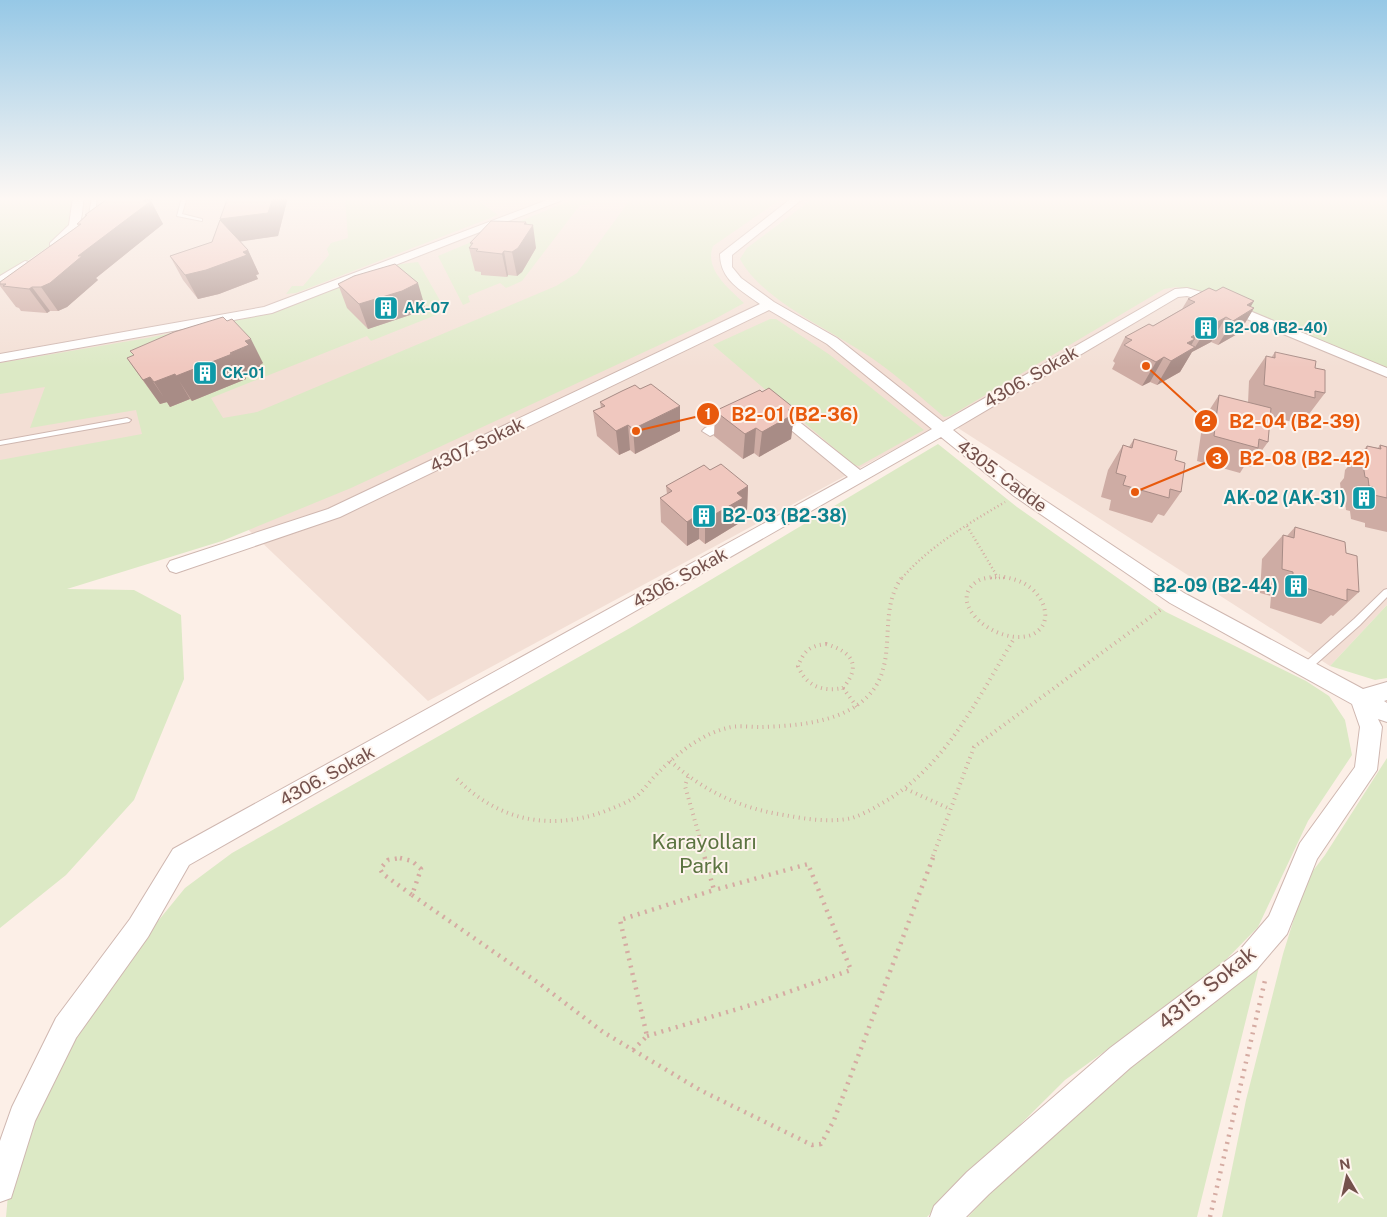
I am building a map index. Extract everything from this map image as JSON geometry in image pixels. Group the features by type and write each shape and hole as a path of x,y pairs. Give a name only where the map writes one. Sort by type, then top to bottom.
{"street":[{"path":"0,281 41,254"},
{"path":"0,358 267,310 415,254"},
{"name":"4305. Cadde","path":"726,254 726,267 737,281 770,305 832,341 1020,492 1177,598 1387,713"},
{"name":"4306. Sokak","path":"0,1187 22,1117 66,1028 139,928 182,857 859,478 1175,293 1187,292 1205,297 1387,373"},
{"name":"4307. Sokak","path":"176,566 334,513 770,305"},
{"path":"710,431 766,403 859,478"},
{"path":"1360,699 1387,690"},
{"name":"4315. Sokak","path":"946,1217 978,1183 1120,1058 1248,960 1278,925 1308,851 1366,770 1371,726 1360,699"}],"lane":[{"path":"0,443 127,420"},
{"path":"1304,669 1357,622 1387,592"}],"path":[{"path":"457,779 476,798 493,808 513,816 556,822 602,813 623,804 642,792 670,761 700,740 727,727 796,724 827,717 857,707 877,684 888,658 888,607 892,592 902,576 939,544 1020,492"},
{"path":"967,526 998,576"},
{"path":"998,576 1020,581 1038,594 1047,611 1042,627 1036,633 1015,637 992,632 982,626 968,609 966,600 971,585 978,580 998,576"},
{"path":"412,894 416,888 421,870 418,864 410,859 398,858 388,859 382,863 380,869 383,874 540,984 603,1032 700,1090 812,1145 821,1144 834,1120 974,747 1177,598"},
{"path":"670,761 688,777 724,801 770,813 815,820 853,818 894,800 923,775 949,744 1015,637"},
{"path":"829,644 846,652 854,667 854,675 843,688 824,690 806,681 798,666 804,651 810,646 829,644"},
{"path":"843,688 857,707"},
{"path":"688,777 685,786 714,890"},
{"path":"906,789 950,809"},
{"path":"633,1050 648,1036 851,970 808,864 714,890 620,920 648,1036"},
{"path":"1210,1217 1267,972"}],"shaded area":[{"path":"48,254 1139,254 1387,373 1387,605 1330,666 947,421 428,701 169,454 0,484 0,285"}],"green space":[{"path":"0,254 38,254 0,279"},
{"path":"398,254 296,293 286,294 292,286 303,286 329,255"},
{"path":"443,254 543,254 522,281 506,288 500,283 468,296 470,302 463,305 438,256"},
{"path":"591,254 711,254 715,271 725,285 744,303 711,321 351,488 222,541 67,589 134,590 181,615 184,679 134,800 66,875 0,928 0,460 142,434 136,410 30,428 45,387 0,394 0,363 147,338 251,317 401,264 418,262 446,311 371,341 367,336 211,398 223,418 257,412 556,286 577,273"},
{"path":"743,254 1387,254 1387,368 1197,291 1176,287 1164,289 950,416 944,417 876,361 783,303 751,275 740,259"},
{"path":"770,319 776,319 830,355 924,430 859,466 854,465 713,345"},
{"name":"Karayolları Parkı","path":"938,444 1017,507 1166,612 1306,681 1329,696 1345,720 1352,755 1308,821 1258,927 1212,974 1065,1080 927,1217 6,1217 8,1195 48,1081 127,959 185,888 232,853 630,628"},
{"path":"1387,605 1387,678 1375,680 1330,666"},
{"path":"1387,758 1387,1217 1222,1217 1246,1100 1283,954 1306,880 1325,855"},
{"path":"1259,967 1197,1217 968,1217 1020,1161 1124,1066"}],"building":[{"path":"39,254 81,254 78,256 82,256 50,283 41,287 29,289 3,286 6,284 0,284 0,282"},
{"path":"177,254 247,255 206,270 185,275 170,256"},
{"path":"395,264 418,283 402,291 359,304 338,284 354,276"},
{"path":"1223,287 1254,301 1247,305 1254,308 1233,321 1226,317 1207,328 1199,327 1198,333 1191,337 1195,339 1187,343 1195,347 1171,361 1164,357 1156,362 1124,345 1132,340 1125,337 1149,324 1153,326 1195,302 1188,299 1209,288 1216,291"},
{"path":"223,317 227,321 232,319 251,339 245,341 249,345 230,353 232,354 176,376 175,374 154,382 150,377 143,380 127,358 134,355 130,351 174,332"},
{"path":"1275,352 1316,361 1315,368 1325,370 1325,393 1315,391 1315,398 1264,385 1266,356 1275,358"},
{"path":"651,384 680,406 633,429 628,425 616,431 593,411 605,406 600,402 622,391 635,385 640,389"},
{"path":"769,388 794,408 788,410 794,414 762,432 756,428 745,434 715,411 760,390 762,392"},
{"path":"1219,395 1271,408 1268,442 1259,439 1258,448 1214,436"},
{"path":"1134,439 1177,451 1175,460 1185,463 1181,492 1170,489 1169,498 1123,485 1126,476 1116,473 1123,445 1132,448"},
{"path":"1380,445 1387,447 1387,498 1374,495 1373,487 1369,486 1368,478 1365,477 1362,458 1366,459 1367,446 1381,449"},
{"path":"721,464 748,486 737,493 743,498 705,520 699,514 687,522 660,498 672,491 666,486 704,465 710,470"},
{"path":"1295,527 1345,542 1346,553 1357,556 1359,592 1347,589 1347,601 1293,584 1293,572 1282,569 1283,535 1294,538"}],"place":[{"name":"AK-07","path":"386,308"},
{"name":"B2-08 (B2-40)","path":"1206,328"},
{"name":"B2-04 (B2-39)","path":"1146,366"},
{"name":"CK-01","path":"205,373"},
{"name":"B2-01 (B2-36)","path":"636,431"},
{"name":"B2-08 (B2-42)","path":"1135,492"},
{"name":"AK-02 (AK-31)","path":"1364,498"},
{"name":"B2-03 (B2-38)","path":"704,516"},
{"name":"B2-09 (B2-44)","path":"1296,586"}]}
